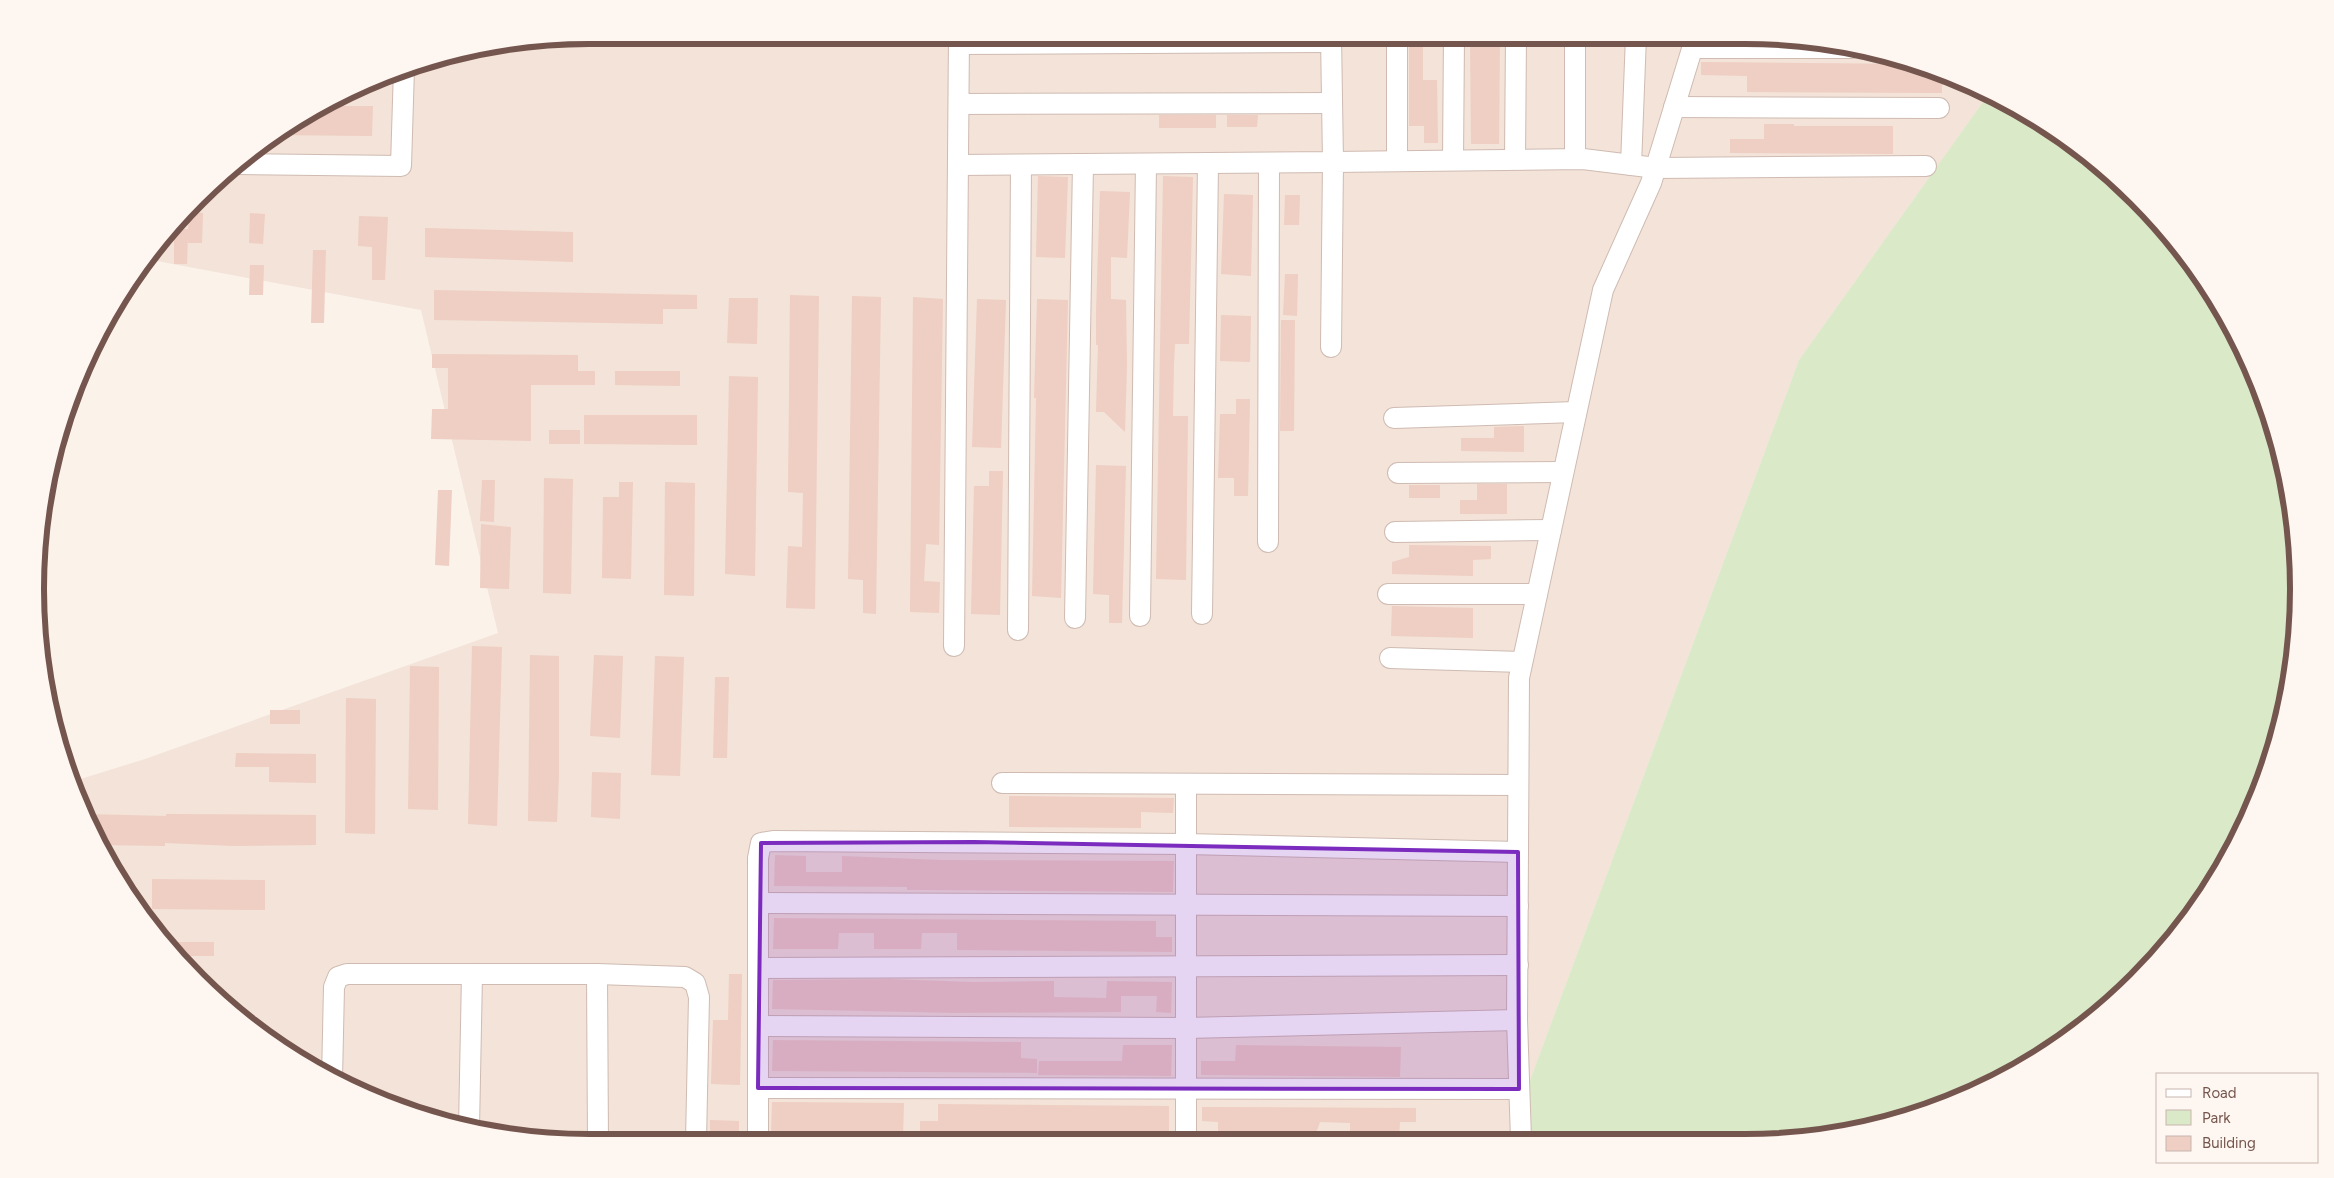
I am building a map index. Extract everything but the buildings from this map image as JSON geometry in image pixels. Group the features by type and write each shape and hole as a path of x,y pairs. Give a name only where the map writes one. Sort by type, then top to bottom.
{"street":[{"path":"954,646 959,44"},
{"path":"1331,347 1332,44"},
{"path":"1397,44 1397,160"},
{"path":"1453,160 1454,44"},
{"path":"1515,159 1516,44"},
{"path":"1575,44 1575,159"},
{"path":"1631,165 1636,44"},
{"path":"1520,1134 1517,1020 1519,678 1603,290 1651,183 1693,44"},
{"path":"1750,44 1788,46"},
{"path":"247,164 401,166 404,77"},
{"path":"959,104 1332,103"},
{"path":"1674,107 1939,108"},
{"path":"958,165 1575,159 1656,168 1926,166"},
{"path":"1202,614 1208,163"},
{"path":"1268,542 1269,163"},
{"path":"1018,630 1021,164"},
{"path":"1075,618 1084,164"},
{"path":"1140,616 1146,164"},
{"path":"1394,418 1576,412"},
{"path":"1398,473 1563,472"},
{"path":"1395,532 1551,530"},
{"path":"1388,594 1537,594"},
{"path":"1390,658 1522,662"},
{"path":"1002,784 1518,785"},
{"path":"1186,784 1186,1134"},
{"path":"758,1134 758,858 761,843 773,841 1186,844 1518,852"},
{"path":"758,903 1518,906"},
{"path":"758,968 1518,965"},
{"path":"332,1070 334,986 338,977 347,974 597,974 685,977 695,983 699,997 696,1134"},
{"path":"469,1121 472,974"},
{"path":"597,974 598,1134"},
{"path":"758,1026 1186,1028 1517,1020"},
{"path":"758,1088 1519,1089"}],"highlighted area":[{"path":"974,842 1518,852 1519,1089 758,1088 761,843"}],"shaded area":[{"path":"589,44 1781,45 1816,48 1886,62 1954,85 1985,99 1799,360 1510,1134 589,1134 518,1130 448,1116 380,1093 316,1061 257,1022 203,975 156,921 117,862 85,798 79,780 145,759 498,633 421,310 154,260 203,203 229,179 257,156 316,117 380,85 414,73 448,62 518,48"}],"green space":[{"path":"1985,99 2018,117 2077,156 2131,203 2178,257 2217,316 2249,380 2272,448 2280,483 2289,553 2289,625 2286,660 2272,730 2249,798 2217,862 2198,892 2178,921 2131,975 2077,1022 2048,1042 2018,1061 1954,1093 1886,1116 1816,1130 1745,1134 1510,1134 1799,360"}]}
